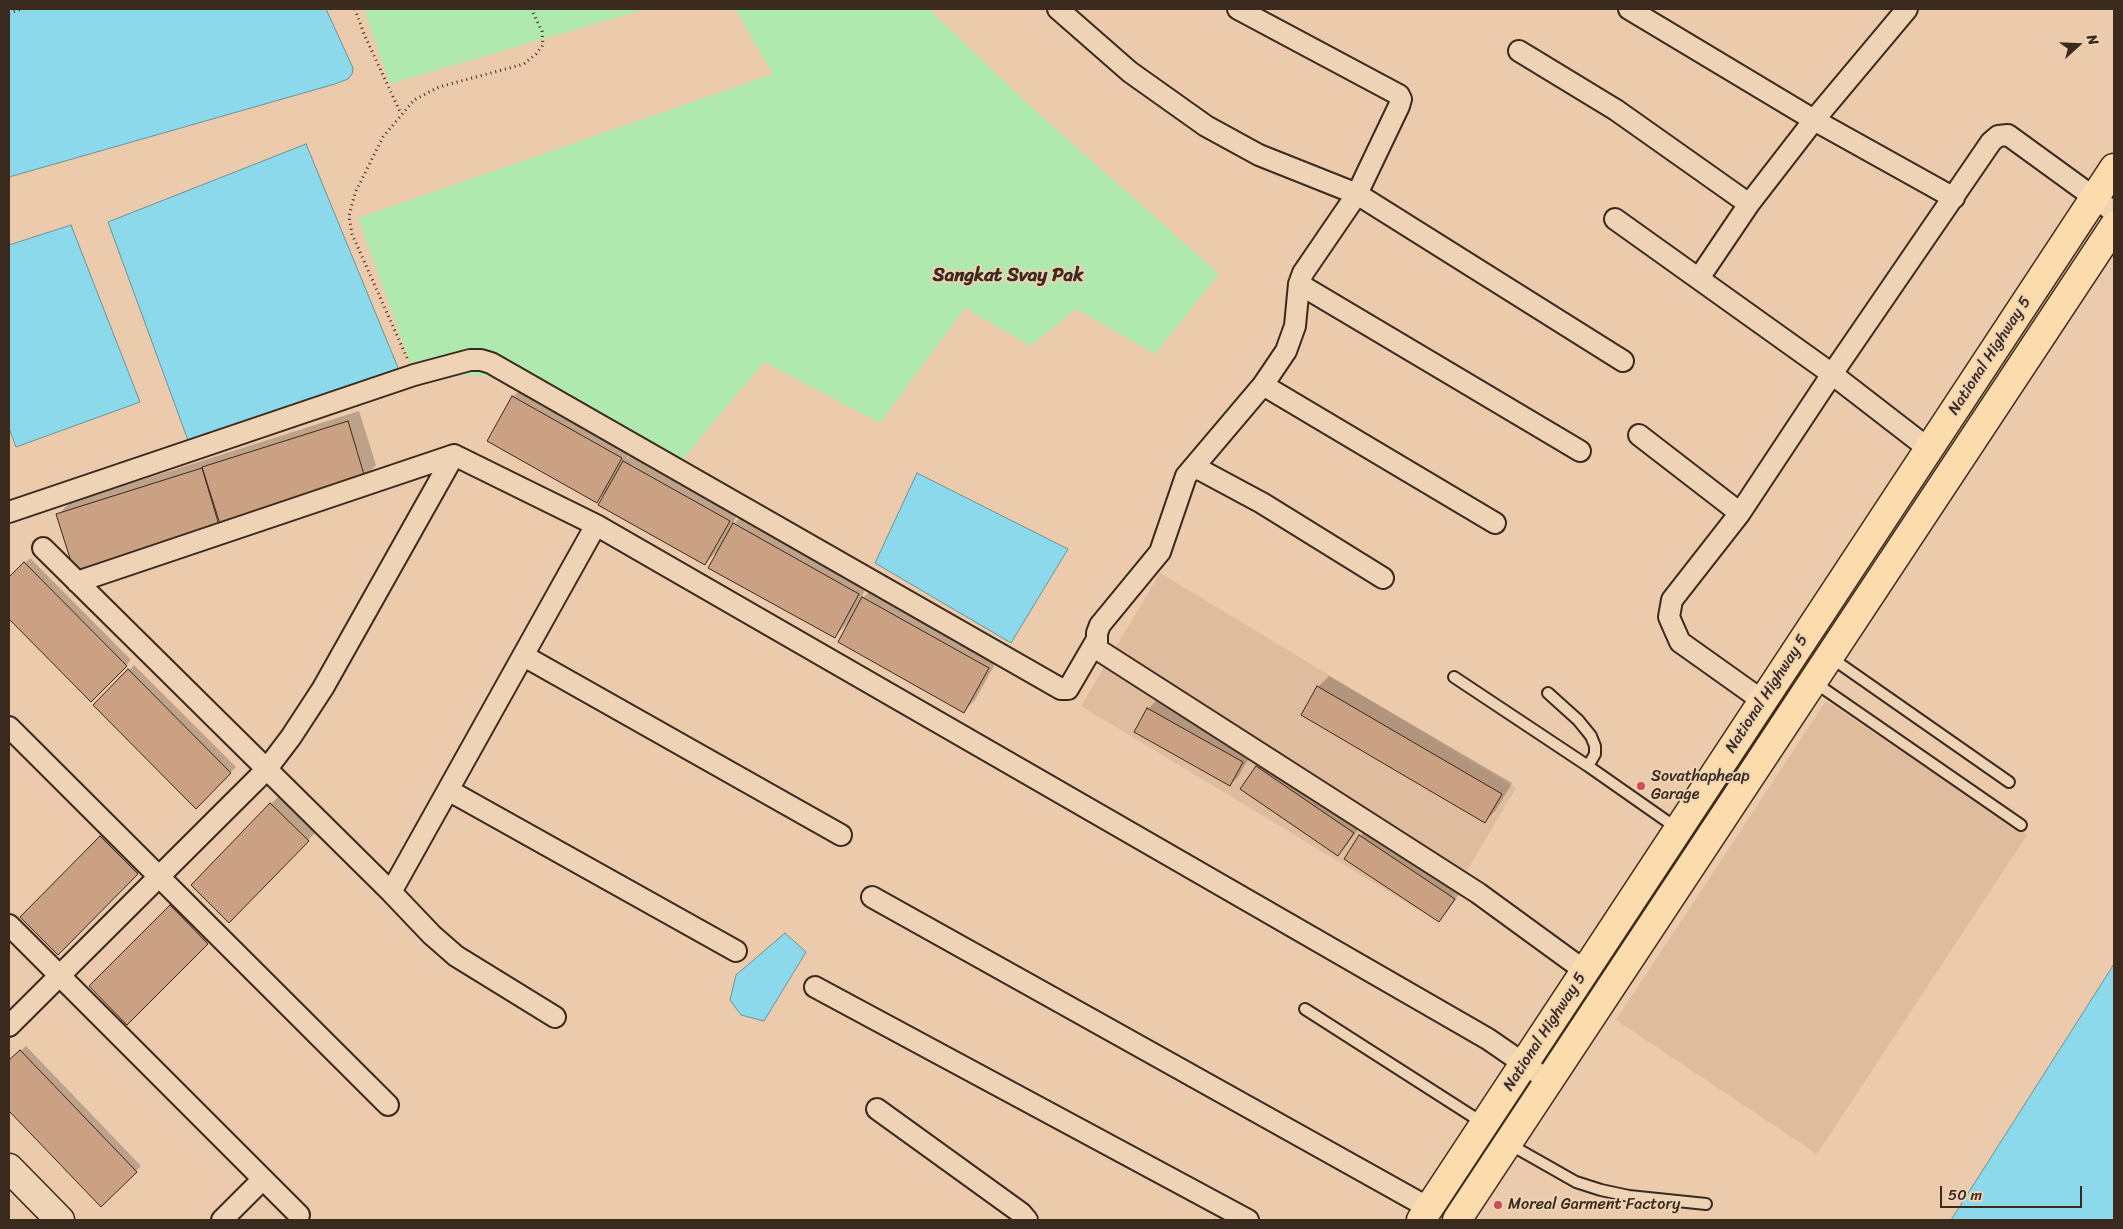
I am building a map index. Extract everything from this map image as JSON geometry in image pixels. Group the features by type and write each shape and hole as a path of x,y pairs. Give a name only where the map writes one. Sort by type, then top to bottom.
{"highway":[{"name":"National Highway 5","path":"1457,1220 1813,682 2105,218 2114,168"},
{"name":"National Highway 5","path":"1425,1214 1929,448 2105,218"},
{"path":"1743,730 1770,747"},
{"path":"1627,907 1653,924"}],"street":[{"path":"1058,9 1130,72 1206,126 1259,155 1357,194 1624,361"},
{"path":"9,512 414,375 470,360 491,363 1061,689 1068,689 1096,641 1100,625 1160,552 1186,476 1263,385 1286,351 1295,326 1299,284 1303,273 1357,194 1399,106 1400,97 1359,73 1310,49 1238,9"},
{"path":"1629,9 1814,120 1954,198"},
{"path":"1699,278 1749,204 1814,120 1907,9"},
{"path":"1519,51 1616,110 1749,204"},
{"path":"1762,702 1680,642 1669,617 1672,600 1740,513 1832,374 1991,142 1998,136 2008,135 2105,218"},
{"path":"1615,218 1832,374 1929,448"},
{"path":"1299,284 1580,451"},
{"path":"1263,385 1495,523"},
{"path":"1639,435 1740,513"},
{"path":"9,1026 266,770 291,737 323,688 454,455"},
{"path":"77,582 454,455 596,525 1488,1039 1549,1081"},
{"path":"1195,467 1262,503 1383,578"},
{"path":"391,892 596,525"},
{"path":"43,548 391,892 432,935 456,956 555,1017"},
{"path":"1096,641 1097,649 1478,893 1585,971"},
{"path":"524,656 841,835"},
{"path":"9,727 388,1105"},
{"path":"448,790 736,951"},
{"path":"872,897 1425,1214"},
{"path":"9,925 299,1215"},
{"path":"815,987 1248,1220"},
{"path":"877,1109 1021,1213 1027,1220"},
{"path":"9,1168 60,1220"},
{"path":"222,1220 262,1179"}],"lane":[{"path":"1829,657 2009,782"},
{"path":"1454,677 1588,766 1678,829"},
{"path":"1813,682 2021,825"},
{"path":"1548,692 1578,720 1591,736 1595,746 1595,754 1588,766"},
{"path":"1305,1009 1484,1124"},
{"path":"1508,1143 1576,1182 1601,1190 1629,1196 1706,1204"}],"path":[{"path":"9,13 22,9"},
{"path":"355,9 364,34 401,114"},
{"path":"414,375 352,234 349,216 355,193 383,136 414,100 439,87 524,64 543,46 542,31 531,9"}],"shaded area":[{"path":"1160,573 1516,788 1437,921 1081,706"},
{"path":"1826,701 2027,835 1817,1154 1616,1020"}],"green space":[{"path":"364,9 645,9 390,84"},
{"path":"735,9 929,9 1029,105 1219,274 1155,354 1076,309 1030,346 965,308 880,423 764,362 679,464 527,378 414,373 358,218 773,74"}],"water":[{"path":"9,9 326,9 353,68 352,74 348,79 335,84 9,177"},
{"path":"306,144 401,375 189,443 108,222"},
{"path":"71,225 140,402 16,447 9,428 9,245"},
{"path":"917,473 1068,549 1011,643 875,563"},
{"path":"785,933 806,952 764,1021 741,1015 730,1000 736,975"},
{"path":"2114,964 2114,1220 1951,1220"}],"building":[{"path":"512,396 622,458 597,503 487,441"},
{"path":"348,421 365,478 220,524 202,467"},
{"path":"623,461 730,521 705,565 598,505"},
{"path":"202,468 219,525 74,571 56,514"},
{"path":"733,523 859,594 835,638 708,568"},
{"path":"24,562 127,666 91,702 9,619 9,577"},
{"path":"862,597 989,668 964,713 838,642"},
{"path":"128,669 231,773 196,809 93,705"},
{"path":"1317,686 1502,794 1485,823 1301,715"},
{"path":"1147,708 1243,762 1230,786 1134,732"},
{"path":"1256,766 1354,833 1338,856 1240,789"},
{"path":"270,803 309,841 229,923 191,885"},
{"path":"1359,835 1455,899 1439,922 1344,859"},
{"path":"100,836 138,874 58,955 20,917"},
{"path":"170,905 208,944 127,1025 89,986"},
{"path":"20,1050 137,1172 101,1207 9,1111 9,1060"}],"place":[{"name":"Sovathapheap Garage","path":"1641,786"},
{"name":"Moreal Garment Factory","path":"1498,1205"}],"district":[{"name":"Sangkat Svay Pak","path":"1008,276"}]}
